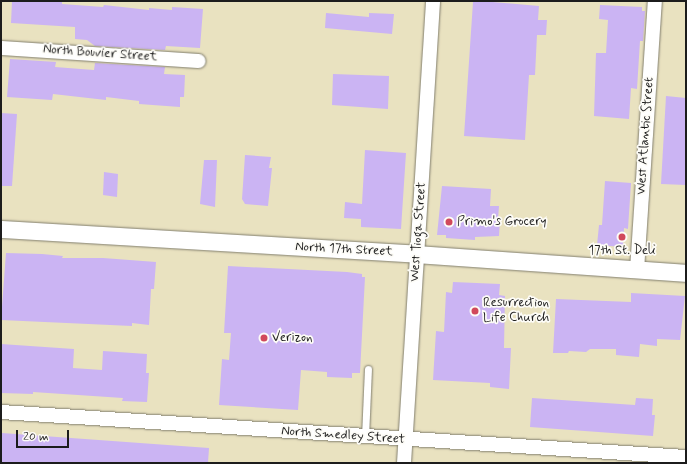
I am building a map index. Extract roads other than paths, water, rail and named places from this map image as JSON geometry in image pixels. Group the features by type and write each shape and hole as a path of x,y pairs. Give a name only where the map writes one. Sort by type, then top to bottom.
{"street":[{"name":"West Tioga Street","path":"404,463 433,1"},
{"name":"West Atlantic Street","path":"637,270 655,1"},
{"name":"North Bouvier Street","path":"1,48 199,61"},
{"name":"North 17th Street","path":"1,229 417,254 686,273"},
{"name":"North Smedley Street","path":"1,412 406,440 686,457"}],"lane":[{"path":"365,437 368,369"}],"place":[{"name":"Primo's Grocery","path":"449,222"},
{"name":"17th St. Deli","path":"622,237"},
{"name":"Resurrection Life Church","path":"475,311"},
{"name":"Verizon","path":"264,338"}]}
